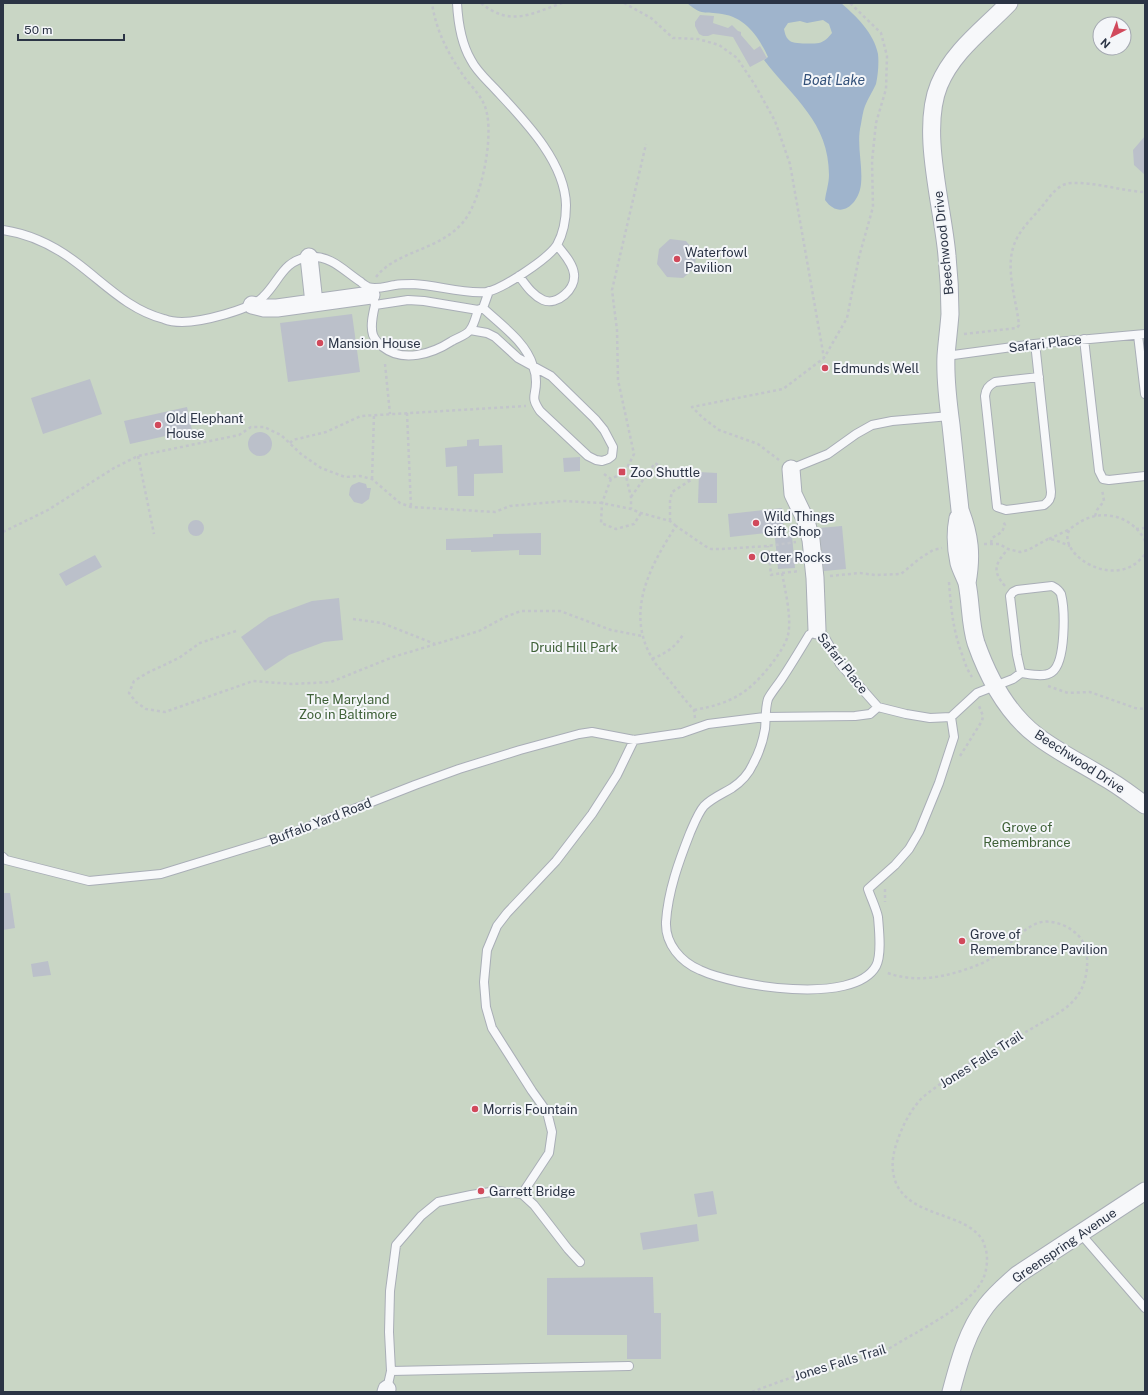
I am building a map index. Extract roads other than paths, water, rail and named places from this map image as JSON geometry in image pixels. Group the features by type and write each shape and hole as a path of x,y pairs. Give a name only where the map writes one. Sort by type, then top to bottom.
{"street":[{"name":"Beechwood Drive","path":"1009,3 973,37 957,56 939,85 934,104 932,144 947,256 950,291 950,314 946,356 950,416 960,510 967,529 969,545 970,563 967,583 972,625 976,642 995,686 1023,723 1036,736 1109,780 1145,805"},
{"path":"308,257 314,303"},
{"path":"252,305 264,308 277,308 372,296"},
{"name":"Safari Place","path":"791,469 793,494 806,521 812,540 817,630"},
{"name":"Greenspring Avenue","path":"951,1392 966,1342 975,1322 986,1306 1001,1289 1017,1275 1145,1191"}],"lane":[{"path":"457,3 463,41 471,60 480,73 525,121 543,145 556,168 563,189 566,205 563,228 557,245 540,262 519,276 489,291 473,292 415,284 395,285 379,288 372,296 373,334 378,343 395,354 407,356 430,352 446,345 470,330 489,291"},
{"path":"3,230 43,242 75,261 130,305 165,320 181,322 201,320 236,311 252,305 262,299 289,265 299,259 308,257 320,257 331,261 372,296 424,301 480,309 526,351 533,366 537,381 533,397 536,406 540,411 588,456 602,461 612,456 613,447 611,440 595,419 551,376 533,366 518,358 488,332 470,330"},
{"path":"519,276 529,290 545,301 553,301 561,298 570,290 574,282 574,274 565,255 557,245"},
{"path":"1142,334 1145,394"},
{"name":"Safari Place","path":"946,356 1034,344 1142,334"},
{"path":"1084,339 1099,472 1103,479 1109,480 1145,476"},
{"path":"1036,352 1039,377 1051,492 1051,498 1044,505 1006,510 997,507 986,389 995,382 1039,377"},
{"path":"791,469 828,454 856,434 872,425 892,421 950,416"},
{"path":"1052,586 1056,588 1061,595 1063,633 1058,665 1054,670 1045,674 1035,675 1022,672 1016,648 1010,600 1012,594 1017,590 1052,586"},
{"path":"817,630 809,635 768,699 761,746 746,776 733,787 716,796 703,807 693,826 671,888 666,923 670,942 676,952 699,970 747,985 780,989 812,990 841,986 859,981 870,974 880,957 877,916 868,889 895,865 909,849 919,832 939,783 954,737 951,717 977,693 1013,679 1022,672"},
{"name":"Safari Place","path":"817,630 824,636 840,664 878,707 930,718 951,717"},
{"name":"Buffalo Yard Road","path":"3,857 6,860 89,881 161,874 285,836 415,785 520,750 578,734 592,732 634,740 682,733 708,724 765,717 855,716 870,714 878,707"},
{"path":"522,1194 548,1153 552,1132 547,1112 492,1028 486,1007 484,982 487,950 497,926 507,913 556,861 592,814 617,775 634,740"},
{"path":"387,1390 391,1371 389,1332 390,1291 396,1246 421,1216 438,1202 471,1195 496,1192 522,1194 534,1205 580,1262"},
{"path":"1080,1233 1145,1308"},
{"path":"391,1371 629,1366"}],"water":[{"name":"Boat Lake","path":"687,3 841,3 864,26 876,46 878,54 878,69 876,84 864,108 859,139 861,184 857,198 853,203 848,207 837,209 825,200 829,175 827,156 823,140 816,125 807,112 764,60 768,57 756,35 738,19 722,14 696,10","holes":["823,20 829,24 832,33 825,40 816,43 804,44 792,42 785,34 784,29 788,23 800,21 807,23"]}],"place":[{"name":"Waterfowl Pavilion","path":"677,259"},
{"name":"Mansion House","path":"320,343"},
{"name":"Edmunds Well","path":"825,368"},
{"name":"Old Elephant House","path":"158,425"},
{"name":"Zoo Shuttle","path":"622,472"},
{"name":"Wild Things Gift Shop","path":"756,523"},
{"name":"Otter Rocks","path":"752,557"},
{"name":"Grove of Remembrance Pavilion","path":"962,941"},
{"name":"Morris Fountain","path":"475,1109"},
{"name":"Garrett Bridge","path":"481,1191"}],"park label":[{"name":"Druid Hill Park","path":"574,647"},
{"name":"The Maryland Zoo in Baltimore","path":"348,706"},
{"name":"Grove of Remembrance","path":"1027,834"}]}
